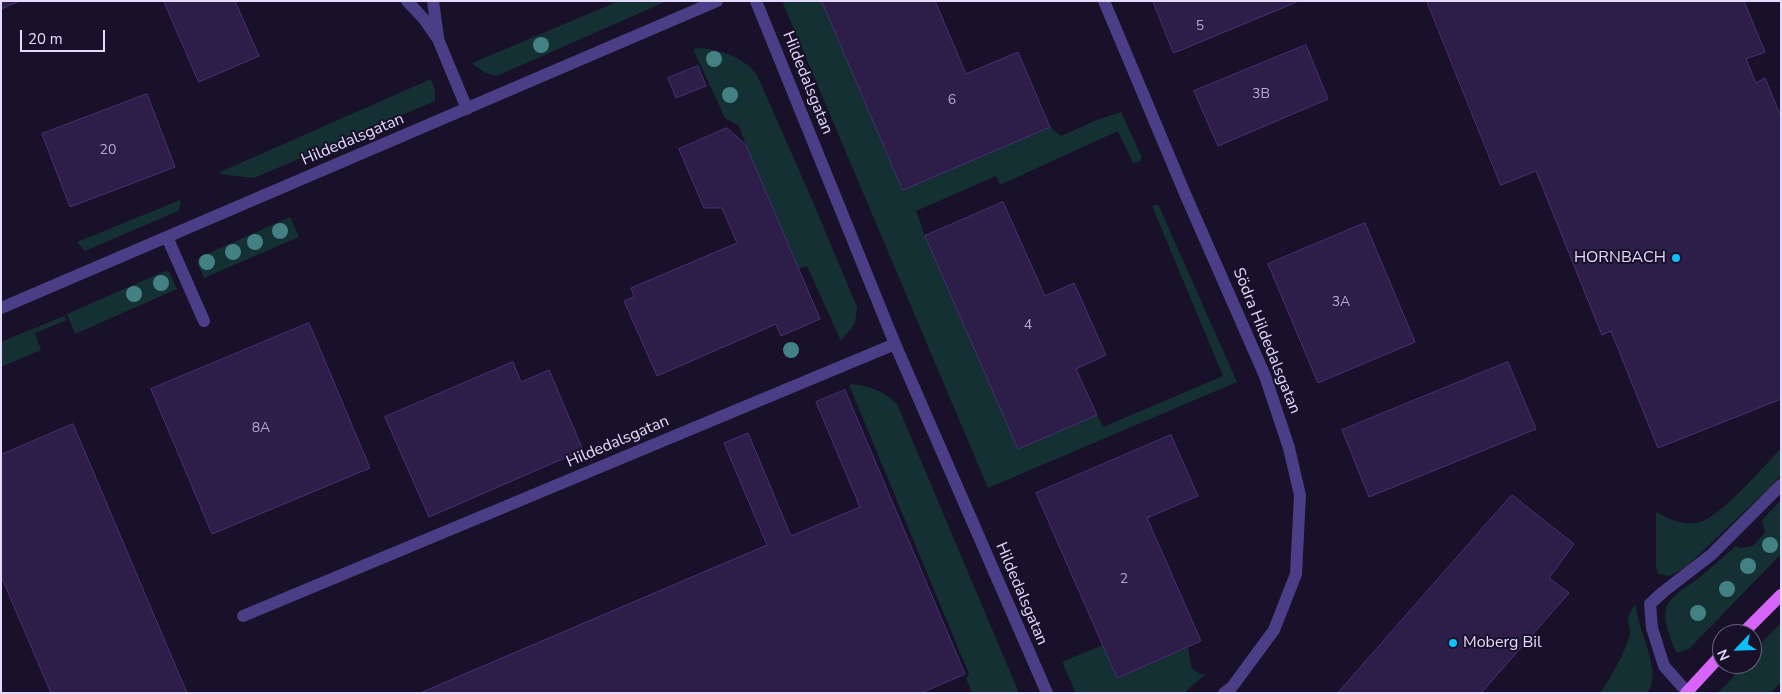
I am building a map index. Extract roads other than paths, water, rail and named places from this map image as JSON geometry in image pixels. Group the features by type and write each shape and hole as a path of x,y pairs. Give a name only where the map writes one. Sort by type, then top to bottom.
{"main road":[{"path":"1752,624 1781,595"},
{"path":"1687,693 1712,665"}],"street":[{"path":"407,1 424,19 438,39 467,108"},
{"path":"433,1 438,39"},
{"name":"Hildedalsgatan","path":"1,308 717,1"},
{"name":"Hildedalsgatan","path":"756,1 895,344 1046,693"},
{"name":"Södra Hildedalsgatan","path":"1104,1 1186,196 1265,376 1287,438 1300,495 1296,574 1274,630 1232,687 1224,693"},
{"path":"167,237 204,321"},
{"name":"Hildedalsgatan","path":"243,616 895,344"},
{"path":"1687,693 1664,666 1652,628 1650,604 1711,555 1781,485"}],"place":[{"name":"HORNBACH","path":"1676,258"},
{"name":"Moberg Bil","path":"1453,643"}]}
